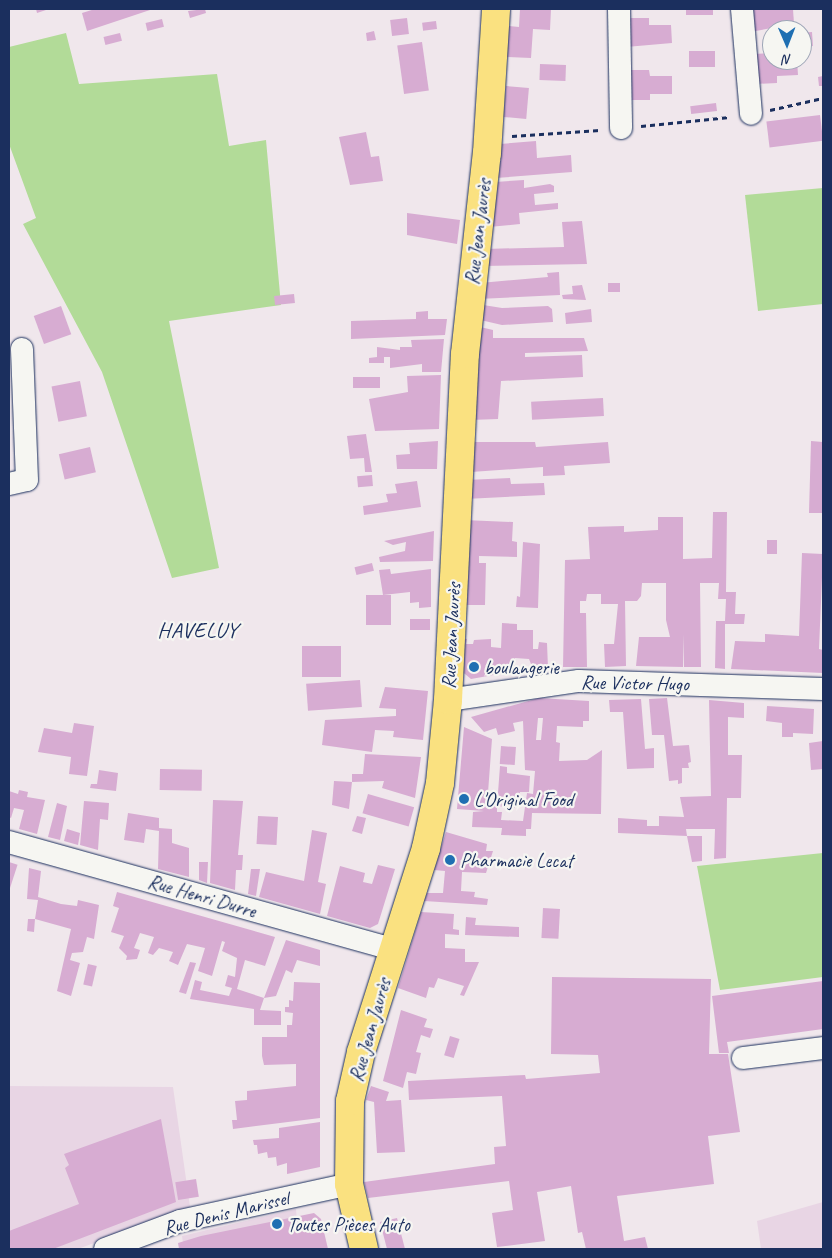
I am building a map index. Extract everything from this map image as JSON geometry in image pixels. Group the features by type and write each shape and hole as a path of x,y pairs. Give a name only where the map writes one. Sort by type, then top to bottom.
{"main road":[{"name":"Rue Jean Jaurès","path":"364,1249 349,1184 349,1116 356,1073 433,824 442,775 448,700 465,354 488,138 496,9"}],"street":[{"path":"619,9 621,128"},
{"path":"742,9 751,114"},
{"path":"9,484 27,480 22,349"},
{"name":"Rue Victor Hugo","path":"448,700 579,680 823,690"},
{"name":"Rue Henri Durre","path":"9,842 395,950"},
{"path":"743,1058 823,1048"},
{"name":"Rue Denis Marissel","path":"105,1249 180,1221 349,1184"}],"path":[{"path":"488,138 621,128 751,114 823,98"}],"shaded area":[{"path":"9,1086 173,1087 190,1207 78,1249 9,1249"},
{"path":"823,1202 823,1249 761,1249 757,1221"},
{"path":"296,1209 299,1249 184,1249 182,1236"}],"green space":[{"path":"66,33 79,84 217,74 229,146 266,140 281,305 169,321 219,568 172,578 102,372 23,224 36,218 9,144 9,47"},
{"path":"823,188 823,304 758,311 745,195"},
{"path":"823,853 823,977 720,990 697,866"}],"building":[{"path":"36,9 49,9 37,13"},
{"path":"95,9 153,9 87,31 82,13"},
{"path":"205,9 206,13 190,18 188,11"},
{"path":"520,9 551,9 550,30 533,29 531,58 507,57 509,26 519,27"},
{"path":"686,9 713,9 713,15 686,15"},
{"path":"749,9 793,9 794,20 762,20 762,30 750,32"},
{"path":"407,18 409,34 392,36 390,20"},
{"path":"626,18 649,18 649,25 671,25 672,43 626,47"},
{"path":"162,19 164,27 147,31 146,23"},
{"path":"436,21 437,29 423,31 422,23"},
{"path":"374,31 376,40 367,41 366,33"},
{"path":"120,33 122,41 105,45 104,37"},
{"path":"422,42 429,91 404,94 397,45"},
{"path":"689,51 715,51 715,67 689,67"},
{"path":"752,54 762,54 762,70 798,70 798,75 777,76 777,83 754,84"},
{"path":"540,64 566,65 565,81 539,80"},
{"path":"626,70 649,70 650,76 672,76 672,94 650,94 650,100 627,100"},
{"path":"823,76 823,86 819,86 818,77"},
{"path":"506,86 529,88 526,119 503,117"},
{"path":"716,103 717,111 691,114 690,106"},
{"path":"820,115 823,141 770,147 766,122"},
{"path":"366,132 371,157 379,156 383,181 350,185 339,137"},
{"path":"536,141 537,158 571,155 572,172 496,178 495,162 501,161 500,144"},
{"path":"524,180 524,188 550,184 554,186 554,192 534,194 535,205 558,203 558,209 519,213 520,224 489,227 495,182"},
{"path":"407,213 460,220 457,244 407,235"},
{"path":"582,221 587,264 483,266 485,249 564,247 562,222"},
{"path":"559,272 560,295 478,299 480,283 548,277 547,273"},
{"path":"608,283 620,283 620,292 608,292"},
{"path":"582,285 586,300 563,299 562,295 573,294 572,286"},
{"path":"294,294 295,303 275,305 274,296"},
{"path":"477,304 502,308 548,306 552,309 553,322 502,325 476,319"},
{"path":"61,306 71,334 44,344 34,316"},
{"path":"591,309 592,322 566,324 565,313"},
{"path":"428,311 428,319 447,319 445,335 351,339 351,321 416,319 416,312"},
{"path":"476,326 493,330 493,338 584,338 588,351 525,353 525,357 582,355 583,377 501,381 498,419 470,420"},
{"path":"444,339 441,372 422,372 422,364 390,368 390,357 384,357 384,363 369,363 369,358 377,357 377,347 400,350 400,347 412,347 411,340"},
{"path":"441,375 439,429 375,431 369,399 408,392 407,376"},
{"path":"353,377 380,377 380,388 353,388"},
{"path":"80,381 87,416 58,422 52,387"},
{"path":"603,398 604,416 532,420 531,402"},
{"path":"366,434 372,472 365,472 364,458 350,459 347,436"},
{"path":"438,441 437,469 397,469 396,455 410,454 409,443"},
{"path":"811,441 823,442 823,513 809,513"},
{"path":"471,442 535,442 536,447 608,442 610,463 564,466 565,475 543,476 543,467 471,472"},
{"path":"90,447 96,472 65,480 59,454"},
{"path":"372,475 373,486 358,487 357,476"},
{"path":"510,478 511,484 544,483 545,495 465,499 466,480"},
{"path":"417,481 421,507 364,515 363,506 388,502 386,494 397,493 395,484"},
{"path":"713,512 727,512 726,592 736,592 735,614 745,614 744,624 725,624 725,669 715,668 716,621 725,621 726,599 718,599 719,583 700,583 701,667 684,667 683,634 683,667 636,666 639,637 670,637 666,620 666,583 642,583 641,596 637,601 625,601 626,666 605,667 604,644 614,644 618,604 601,604 601,594 587,594 586,601 580,601 580,613 586,613 587,667 563,667 565,560 590,559 588,527 624,526 624,532 658,530 658,517 683,517 683,559 712,558"},
{"path":"464,520 513,522 512,541 517,542 517,557 479,556 479,563 486,563 485,605 462,605"},
{"path":"434,531 433,561 380,562 379,557 405,551 406,542 393,545 384,541"},
{"path":"767,540 777,540 777,554 767,554"},
{"path":"523,542 540,544 538,608 516,607 517,596 520,597"},
{"path":"802,553 823,554 819,649 823,650 823,673 731,669 735,641 765,642 765,634 799,636"},
{"path":"372,563 374,571 356,575 355,567"},
{"path":"390,569 391,574 431,569 431,607 419,608 419,602 410,603 410,592 383,595 379,570"},
{"path":"366,595 391,595 391,625 366,625"},
{"path":"410,619 430,619 430,630 410,630"},
{"path":"502,623 517,624 517,630 533,630 533,649 538,649 539,642 547,643 548,668 533,669 529,659 515,658 515,671 471,679 459,669 460,638 467,639 466,644 473,644 474,640 491,639 491,647 501,648"},
{"path":"302,646 341,646 341,677 302,677"},
{"path":"360,680 362,707 308,711 306,684"},
{"path":"385,687 428,691 423,740 393,737 394,731 375,730 372,752 322,745 325,720 396,716 396,709 379,708"},
{"path":"539,698 589,701 589,721 583,721 583,727 557,726 556,742 560,743 559,761 587,760 602,750 601,814 532,813 531,829 526,829 526,836 501,835 502,828 472,827 473,812 484,811 457,809 464,727 492,739 487,806 497,806 497,812 502,812 501,820 523,821 527,793 533,794 535,771 525,770 523,721 513,723 515,731 498,735 496,728 484,732 471,717","holes":["538,718 543,718 541,740 536,740"]},
{"path":"667,698 673,746 689,745 691,762 688,763 689,768 682,768 682,783 678,784 678,780 669,781 664,735 652,735 649,699"},
{"path":"641,699 645,749 654,748 654,768 627,769 623,712 610,712 609,700"},
{"path":"709,700 744,703 744,718 728,717 728,755 742,755 741,798 727,798 726,858 714,859 715,829 686,829 687,836 618,833 618,818 647,820 647,826 659,826 659,816 684,817 680,797 711,796"},
{"path":"767,706 814,709 813,734 793,733 793,737 782,737 782,723 766,721"},
{"path":"74,723 94,726 87,776 69,774 71,757 38,752 44,728 72,733"},
{"path":"823,741 823,769 811,770 809,743"},
{"path":"501,746 516,747 515,765 500,764"},
{"path":"365,754 421,757 415,798 382,788 384,781 352,782 352,774 363,774"},
{"path":"500,766 507,767 507,773 530,776 529,792 520,792 518,808 497,806"},
{"path":"160,769 202,770 202,791 160,790"},
{"path":"99,770 118,773 116,791 90,788 91,784 97,784"},
{"path":"334,781 352,782 349,809 332,805"},
{"path":"19,790 28,792 27,797 45,800 37,834 19,829 24,810 14,808 11,818 9,817 9,791 18,794"},
{"path":"368,794 414,807 409,826 362,813"},
{"path":"213,800 243,801 238,855 243,855 242,870 236,870 235,890 210,883"},
{"path":"84,801 109,803 108,820 100,819 98,850 80,845"},
{"path":"57,803 67,806 60,840 48,837"},
{"path":"128,813 159,818 159,828 172,829 172,843 189,848 189,877 158,869 159,831 146,829 144,843 124,840"},
{"path":"258,816 278,817 277,845 257,844"},
{"path":"357,816 366,818 362,834 352,831"},
{"path":"67,829 80,833 78,845 64,841"},
{"path":"312,830 327,833 318,882 326,884 320,914 259,897 266,872 304,881"},
{"path":"446,832 487,844 486,851 493,851 486,873 462,872 461,891 475,892 474,897 488,899 487,905 424,901 427,893 443,893 445,871 434,870"},
{"path":"687,836 702,836 702,861 692,862"},
{"path":"9,862 18,865 9,891"},
{"path":"199,862 208,862 207,883 199,880"},
{"path":"378,865 395,869 378,924 370,928 327,916 340,866 365,873 363,882 372,884"},
{"path":"29,868 41,871 38,897 61,904 77,906 78,900 99,905 94,939 87,937 83,952 72,953 70,960 80,963 71,996 57,991 71,929 35,919 38,900 27,899"},
{"path":"251,869 260,869 256,896 248,894"},
{"path":"117,892 275,937 265,966 245,960 237,989 264,998 260,1010 281,1011 281,1025 254,1025 254,1009 190,999 195,980 202,982 200,990 229,996 232,988 225,986 228,975 235,977 237,958 222,951 225,942 222,941 212,976 198,971 205,948 187,944 178,965 169,961 173,952 159,948 153,955 148,953 154,937 140,933 134,948 140,950 137,959 126,960 127,956 119,948 124,936 111,932 119,908 113,906"},
{"path":"543,908 560,909 558,939 541,938"},
{"path":"421,912 454,914 453,929 459,930 459,935 445,934 445,948 465,949 465,962 479,962 464,996 460,995 464,986 438,978 434,988 429,987 426,998 398,988"},
{"path":"466,917 476,918 475,925 519,927 519,937 465,935"},
{"path":"28,919 35,919 34,932 27,931"},
{"path":"286,940 320,950 320,966 297,960 292,973 286,970 276,996 264,998"},
{"path":"190,962 196,963 186,994 179,992"},
{"path":"88,964 97,966 92,986 83,984"},
{"path":"552,977 711,979 709,1054 728,1054 740,1132 708,1136 714,1184 617,1196 624,1241 645,1237 648,1249 586,1249 582,1232 578,1233 571,1186 537,1192 545,1241 497,1247 492,1213 513,1210 509,1181 368,1198 364,1182 495,1164 494,1147 506,1146 502,1096 409,1100 408,1081 525,1075 526,1079 600,1073 598,1055 551,1054"},
{"path":"823,981 823,1029 727,1042 729,1053 719,1053 712,996"},
{"path":"294,982 320,983 320,1118 233,1129 232,1120 237,1120 235,1101 247,1100 247,1091 296,1086 296,1064 264,1065 262,1056 262,1037 287,1037 287,1025 292,1025 293,1013 285,1012 285,1007 289,1007 289,1000 293,1001"},
{"path":"401,1010 427,1019 424,1027 433,1029 430,1038 421,1035 416,1052 421,1053 416,1074 407,1072 403,1088 383,1081"},
{"path":"450,1036 460,1039 454,1058 444,1055"},
{"path":"371,1086 389,1092 386,1101 401,1100 405,1152 377,1153 374,1102 366,1100"},
{"path":"161,1119 176,1202 53,1249 9,1249 9,1231 79,1204 65,1168 69,1165 64,1154"},
{"path":"320,1122 320,1167 287,1174 287,1163 277,1166 276,1157 268,1158 267,1152 258,1154 257,1145 254,1145 253,1140 279,1138 279,1128"},
{"path":"196,1179 199,1197 178,1200 175,1182"},
{"path":"314,1213 321,1219 328,1249 179,1249 178,1243 201,1236"},
{"path":"397,1218 405,1249 387,1249 380,1222"}],"place":[{"name":"boulangerie","path":"474,667"},
{"name":"L'Original Food","path":"464,799"},
{"name":"Pharmacie Lecat","path":"450,860"},
{"name":"Toutes Pièces Auto","path":"277,1224"}],"district":[{"name":"HAVELUY","path":"198,631"}]}
